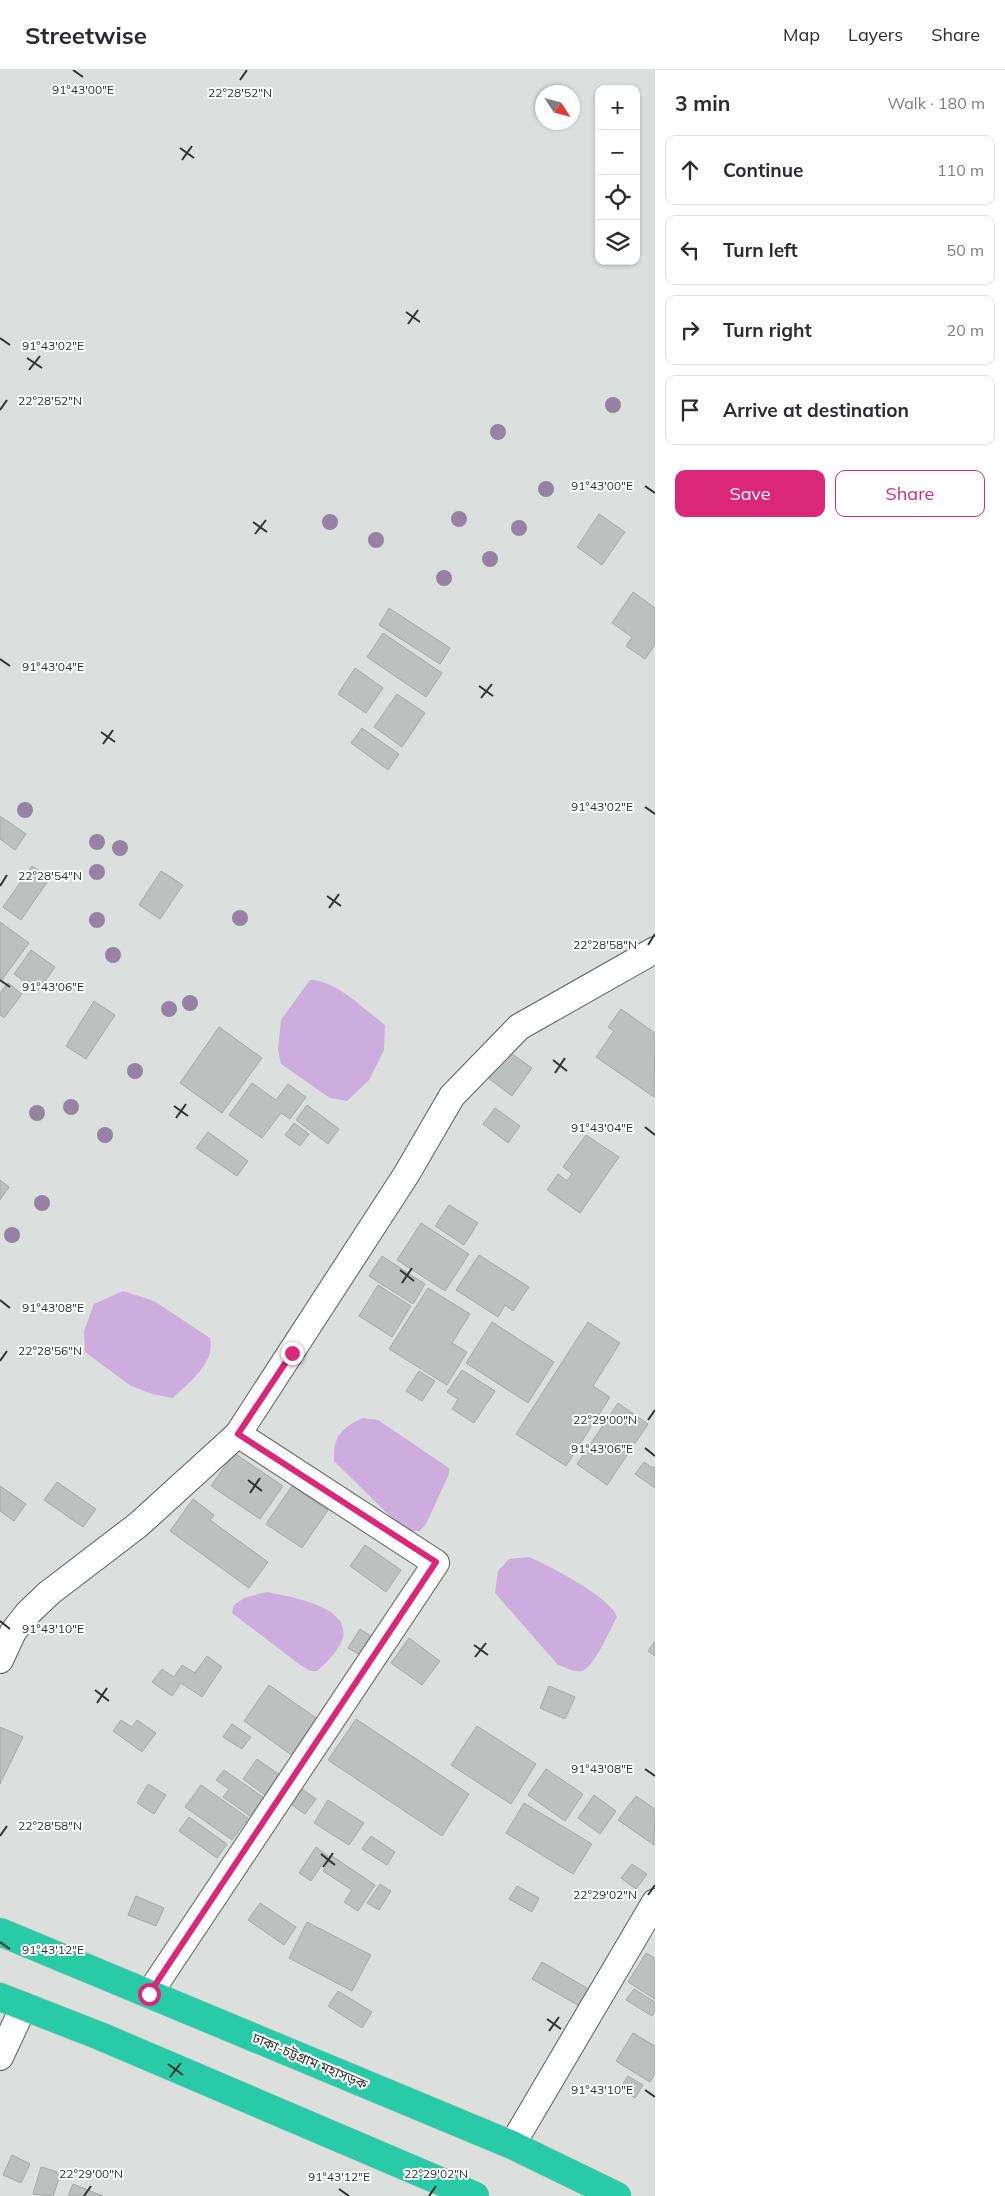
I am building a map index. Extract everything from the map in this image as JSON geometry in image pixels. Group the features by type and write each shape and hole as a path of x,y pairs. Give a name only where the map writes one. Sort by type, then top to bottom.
{"highway":[{"name":"ঢাকা-চট্টগ্রাম মহাসড়ক","path":"0,1932 512,2145 617,2196"},
{"path":"12,2002 100,2036 475,2196"}],"street":[{"path":"0,1660 14,1632 27,1614 42,1600 138,1525 238,1434 406,1175 452,1096 519,1026 655,950"},
{"path":"149,1994 436,1562 238,1434"},
{"path":"512,2145 655,1902"},
{"path":"0,2057 12,2002"}],"shaded area":[{"path":"310,980 320,981 340,990 385,1025 384,1050 369,1080 347,1101 330,1098 281,1064 278,1049 281,1020"},
{"path":"123,1291 154,1301 210,1338 211,1347 205,1364 193,1379 173,1398 152,1394 131,1386 85,1352 84,1331 94,1304"},
{"path":"362,1418 378,1420 449,1468 449,1474 426,1524 420,1531 412,1531 399,1525 334,1461 335,1445 340,1434"},
{"path":"529,1557 564,1574 592,1592 613,1609 617,1617 601,1648 586,1669 575,1671 558,1665 495,1593 498,1571 509,1559"},
{"path":"266,1592 315,1604 337,1617 343,1626 343,1637 339,1647 317,1671 310,1671 299,1664 232,1613 234,1605 244,1598"}],"building":[{"path":"599,514 625,532 602,565 577,547"},
{"path":"633,592 655,608 655,645 645,659 626,646 632,637 612,623"},
{"path":"389,608 450,648 440,664 379,625"},
{"path":"383,633 442,673 426,697 367,657"},
{"path":"355,668 383,688 366,713 338,694"},
{"path":"397,694 425,713 402,747 374,727"},
{"path":"362,728 399,754 388,770 351,743"},
{"path":"0,816 26,834 15,850 0,839"},
{"path":"32,866 50,878 21,920 3,907"},
{"path":"161,871 183,885 160,919 139,905"},
{"path":"0,922 29,943 1,981 0,980"},
{"path":"31,950 55,967 38,991 14,974"},
{"path":"8,983 22,994 4,1018 0,1015 0,993"},
{"path":"94,1001 115,1015 86,1059 66,1046"},
{"path":"621,1009 655,1033 654,1097 596,1057 614,1031 608,1027"},
{"path":"219,1027 262,1058 222,1113 180,1083"},
{"path":"508,1051 532,1068 512,1096 488,1078"},
{"path":"252,1083 276,1100 288,1084 306,1097 290,1119 281,1113 262,1138 229,1115"},
{"path":"307,1105 339,1129 328,1144 296,1120"},
{"path":"495,1108 520,1126 508,1143 483,1124"},
{"path":"294,1123 309,1134 300,1146 285,1135"},
{"path":"208,1132 248,1161 237,1176 196,1148"},
{"path":"586,1135 619,1157 580,1213 547,1190 558,1174 567,1181 572,1174 563,1167"},
{"path":"0,1180 9,1187 0,1200"},
{"path":"449,1205 478,1223 464,1245 435,1226"},
{"path":"421,1223 469,1254 445,1291 397,1260"},
{"path":"479,1255 529,1287 513,1311 505,1305 498,1317 456,1290"},
{"path":"382,1256 425,1284 413,1304 369,1276"},
{"path":"378,1285 411,1306 392,1337 359,1316"},
{"path":"428,1288 470,1314 452,1343 467,1352 447,1385 389,1349"},
{"path":"492,1322 554,1362 528,1403 466,1363"},
{"path":"588,1322 620,1343 593,1386 610,1397 566,1466 516,1434"},
{"path":"462,1370 495,1391 474,1423 452,1409 458,1399 447,1392"},
{"path":"419,1371 435,1381 422,1401 406,1391"},
{"path":"618,1403 648,1424 607,1485 577,1464"},
{"path":"234,1453 283,1486 260,1519 211,1486"},
{"path":"644,1462 653,1468 655,1466 655,1488 635,1474"},
{"path":"57,1482 96,1509 83,1527 44,1500"},
{"path":"0,1486 26,1504 14,1521 0,1511"},
{"path":"292,1486 328,1510 302,1548 266,1524"},
{"path":"193,1499 214,1515 210,1520 268,1562 249,1588 170,1531"},
{"path":"365,1545 401,1570 386,1592 350,1566"},
{"path":"360,1629 376,1639 365,1658 348,1648"},
{"path":"409,1638 440,1661 422,1685 391,1663"},
{"path":"655,1641 655,1656 648,1651"},
{"path":"207,1656 222,1667 202,1697 181,1683 172,1696 152,1682 162,1669 174,1677 182,1665 195,1673"},
{"path":"269,1685 319,1720 293,1756 244,1721"},
{"path":"549,1686 575,1697 565,1719 540,1708"},
{"path":"356,1719 469,1794 442,1836 328,1760"},
{"path":"121,1720 132,1727 137,1720 156,1733 142,1752 113,1731"},
{"path":"232,1724 251,1737 242,1749 223,1737"},
{"path":"477,1726 536,1764 511,1804 451,1765"},
{"path":"0,1727 23,1737 0,1784"},
{"path":"257,1759 280,1775 265,1795 243,1779"},
{"path":"546,1769 583,1794 565,1821 528,1795"},
{"path":"224,1770 270,1802 257,1821 223,1797 229,1789 216,1780"},
{"path":"148,1784 166,1795 154,1814 137,1803"},
{"path":"201,1785 248,1818 232,1840 185,1807"},
{"path":"301,1788 316,1799 305,1814 289,1803"},
{"path":"594,1795 616,1811 600,1834 578,1818"},
{"path":"636,1796 655,1809 654,1845 618,1820"},
{"path":"328,1800 364,1823 349,1845 314,1823"},
{"path":"524,1803 592,1844 573,1874 506,1833"},
{"path":"189,1817 227,1844 217,1858 179,1831"},
{"path":"371,1836 395,1852 387,1865 362,1849"},
{"path":"316,1847 328,1856 311,1881 299,1873"},
{"path":"332,1856 375,1885 358,1911 344,1902 352,1890 323,1871"},
{"path":"632,1864 647,1874 636,1889 621,1878"},
{"path":"380,1884 391,1891 379,1910 367,1903"},
{"path":"517,1886 539,1898 532,1912 509,1899"},
{"path":"136,1896 164,1908 156,1926 128,1915"},
{"path":"260,1903 296,1927 284,1945 248,1920"},
{"path":"307,1922 371,1955 352,1991 289,1958"},
{"path":"646,1953 655,1958 655,1999 628,1982"},
{"path":"542,1962 592,1991 583,2008 532,1979"},
{"path":"634,1989 655,2002 655,2011 652,2016 626,2000"},
{"path":"338,1991 372,2012 362,2028 328,2006"},
{"path":"633,2033 655,2046 655,2074 650,2082 616,2061"},
{"path":"628,2076 643,2085 635,2098 620,2088"},
{"path":"12,2155 30,2164 21,2183 3,2175"},
{"path":"41,2167 61,2173 53,2196 33,2194"},
{"path":"73,2184 103,2196 68,2196"}],"route":[{"path":"149,1994 436,1562 238,1434 292,1353"}]}
